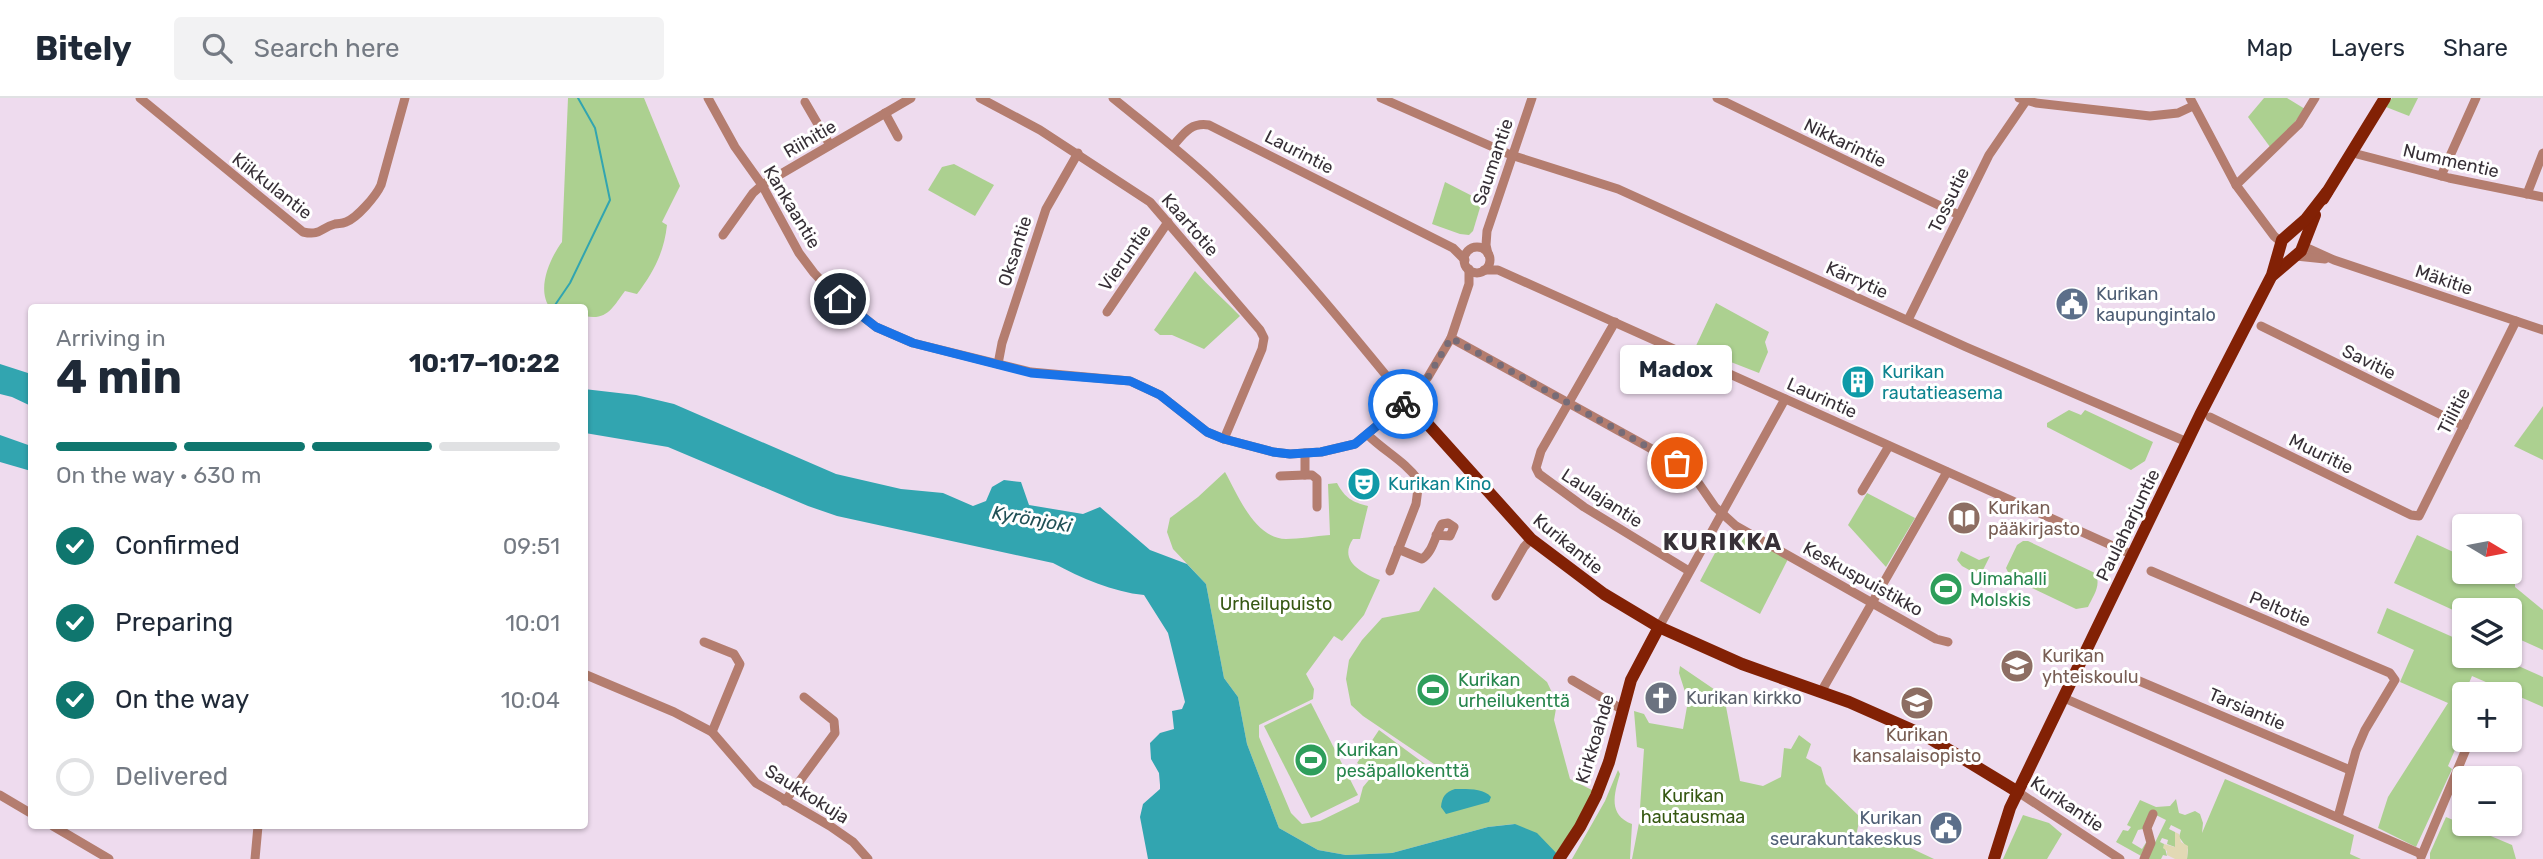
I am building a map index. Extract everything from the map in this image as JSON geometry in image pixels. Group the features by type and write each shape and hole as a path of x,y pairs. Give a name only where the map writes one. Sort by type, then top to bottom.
{"main road":[{"name":"Paulaharjuntie","path":"2272,275 2298,250 2327,192 2385,98"},
{"name":"Paulaharjuntie","path":"1994,859 2002,827 2018,792 2187,442 2272,275 2285,239 2327,192"},
{"path":"2299,237 2298,250 2285,254 2285,239 2299,237"},
{"name":"Kurikantie","path":"1407,401 1531,539 1586,582 1659,627 1755,670 1849,702 1932,739 2018,792"},
{"name":"Kirkkoahde","path":"1559,859 1580,827 1599,789 1636,671 1659,627"}],"street":[{"name":"Kiikkulantie","path":"141,98 303,233 313,234 320,233 332,224 349,222 375,197 381,185 405,98"},
{"name":"Kankaantie","path":"708,98 735,147 762,185 799,253 832,292 876,327 913,343 1031,373 1130,381 1160,395 1207,432 1273,452 1305,453 1341,449 1355,444 1407,401"},
{"name":"Riihitie","path":"723,235 753,192 762,185 886,113 900,101 911,98"},
{"name":"Kaartotie","path":"980,98 1078,153 1150,202 1261,330 1264,338 1262,349 1224,439"},
{"name":"Kurikantie","path":"1112,98 1173,146 1271,242 1407,401"},
{"name":"Kärrytie","path":"1381,98 1511,155 1618,189 2187,442"},
{"name":"Saumantie","path":"1489,256 1486,237 1532,98"},
{"name":"Nikkarintie","path":"1717,98 1959,215"},
{"path":"2236,185 2299,124 2315,98"},
{"path":"2441,176 2476,98"},
{"name":"Tossutie","path":"1908,320 1989,155 2024,99"},
{"path":"2024,99 2150,116 2178,113 2191,102 2236,185 2265,222 2285,239"},
{"path":"804,102 830,145"},
{"path":"886,113 898,137"},
{"name":"Laurintie","path":"1173,146 1187,129 1199,123 1209,125 1453,248 1462,254 1465,260"},
{"name":"Oksantie","path":"998,364 1006,331 1046,209 1078,153"},
{"name":"Nummentie","path":"2353,153 2441,176 2543,197"},
{"path":"2527,194 2543,153"},
{"name":"Vieruntie","path":"1107,312 1168,222"},
{"path":"1407,401 1428,377 1451,338 1469,284 1469,269 1465,260 1473,248 1480,245 1486,237"},
{"name":"Laurintie","path":"1453,248 1473,248"},
{"path":"1469,284 1483,271 1489,256 1485,249 1473,248"},
{"name":"Mäkitie","path":"2298,250 2543,330"},
{"name":"Laurintie","path":"1489,256 1498,270"},
{"path":"1469,269 1483,271"},
{"name":"Laurintie","path":"1483,271 1498,270 2133,555"},
{"name":"Tiilitie","path":"2419,516 2516,321"},
{"name":"Laulajantie","path":"1615,322 1535,468 1539,474 1584,507 1689,571"},
{"name":"Savitie","path":"2261,326 2464,426"},
{"name":"Keskuspuistikko","path":"1451,338 1685,468 1721,513 1736,526 1936,639 1948,642"},
{"path":"1659,627 1785,399"},
{"name":"Muuritie","path":"2210,417 2419,516"},
{"path":"1368,435 1412,471 1419,481 1416,504 1390,571"},
{"path":"1862,491 1889,446"},
{"path":"1305,453 1305,475"},
{"path":"1822,692 1947,472"},
{"path":"1280,476 1312,475 1317,479 1317,507"},
{"path":"1398,549 1422,559 1428,554 1436,535"},
{"path":"1496,596 1531,539"},
{"name":"Peltotie","path":"2151,571 2390,673 2395,680 2365,730 2350,770"},
{"path":"704,642 734,654 740,664 712,732"},
{"name":"Saukkokuja","path":"588,676 674,712 712,732 756,783 853,842 868,859"},
{"name":"Tarsiantie","path":"2132,678 2350,770"},
{"path":"1572,680 1623,710"},
{"path":"785,801 835,733 834,721 804,696"},
{"path":"2064,698 2338,817 2421,857 2465,752"},
{"path":"2338,817 2350,770"},
{"name":"Kurikantie","path":"2018,792 2120,859"},
{"path":"0,796 28,812"},
{"path":"2144,859 2151,843 2147,828 2153,814"},
{"path":"58,829 109,859"},
{"path":"255,859 258,829"}],"green space":[{"path":"568,98 644,98 680,186 662,222 667,225 663,245 648,278 637,294 625,291 604,315 588,316 588,304 548,304 544,292 546,274 562,242"},
{"path":"2264,98 2287,98 2305,109 2270,147 2248,117"},
{"path":"2392,98 2418,98 2409,116 2386,107"},
{"path":"954,164 994,185 975,216 928,190 942,167"},
{"path":"1445,182 1482,201 1473,231 1469,235 1432,224"},
{"path":"1195,271 1240,316 1204,349 1172,335 1160,335 1154,330"},
{"path":"1716,303 1769,332 1765,342 1768,352 1759,373 1695,348"},
{"path":"2543,406 2543,460 2514,446"},
{"path":"2069,410 2081,415 2085,410 2153,442 2145,461 2131,470 2047,427 2047,423"},
{"name":"Urheilupuisto","path":"1225,472 1248,514 1275,537 1291,539 1330,535 1328,484 1337,483 1350,499 1368,506 1360,539 1353,539 1348,554 1360,570 1380,580 1364,615 1342,641 1334,636 1306,674 1314,689 1313,699 1259,725 1259,737 1291,813 1302,824 1320,821 1359,802 1363,787 1373,775 1357,763 1379,730 1433,770 1437,766 1351,705 1346,679 1349,660 1362,640 1382,618 1419,611 1434,587 1547,682 1557,703 1554,720 1570,779 1594,791 1586,809 1556,853 1514,824 1488,827 1392,853 1346,855 1318,850 1279,828 1247,744 1238,697 1224,678 1206,584 1173,549 1167,532 1170,518"},
{"path":"1867,493 1915,518 1886,567 1848,525"},
{"path":"1739,533 1788,559 1760,614 1700,581 1723,538"},
{"path":"2417,535 2452,551 2452,584 2515,584 2515,587 2543,610 2543,650 2522,640 2522,598 2452,598 2452,610 2394,583"},
{"path":"2023,541 2095,573 2097,586 2088,607 2076,609 2011,578 2006,568 2017,545"},
{"path":"1961,551 1979,560 1990,556 1980,576 1957,560"},
{"path":"2387,608 2452,637 2452,668 2522,668 2543,677 2543,707 2522,698 2522,682 2486,682 2472,676 2469,682 2452,682 2454,752 2448,766 2452,769 2416,847 2378,828 2388,797 2448,703 2400,682 2414,650 2377,633"},
{"name":"Kurikan hautausmaa","path":"1680,666 1724,696 1740,781 1763,786 1781,777 1784,748 1791,749 1799,735 1811,744 1806,758 1821,767 1826,784 1860,817 1855,841 1900,843 1934,859 1632,859 1639,823 1644,749 1637,747 1634,711 1644,714 1649,723 1683,729 1688,701 1679,673"},
{"name":"Kurikan pesäpallokenttä","path":"1311,703 1358,795 1311,818 1264,726"},
{"path":"1618,770 1620,774 1615,803 1619,815 1632,824 1630,859 1572,859 1605,801"},
{"path":"2225,779 2354,835 2350,854 2361,859 2187,859 2188,849 2179,837 2181,830 2171,825 2169,829 2175,832 2175,847 2162,838 2160,842 2164,844 2167,856 2147,859 2166,820 2152,813 2143,829 2138,830 2132,843 2142,849 2147,841 2143,857 2116,842 2123,830 2128,831 2131,827 2127,825 2140,800 2156,807 2170,806 2176,799 2179,813 2185,815 2195,811 2200,814 2202,833"},
{"path":"2023,815 2049,823 2062,834 2047,859 2003,859"},
{"path":"2446,817 2452,820 2452,836 2491,836 2512,845 2516,859 2430,859 2430,853"}],"sand":[{"path":"2175,832 2179,834 2181,842 2188,846 2187,859 2175,859 2167,855 2163,848 2164,844 2175,847"}],"water":[{"path":"0,364 28,373 28,405 0,394"},
{"name":"Kyrönjoki","path":"588,389 636,395 674,404 836,474 901,489 943,493 973,506 986,501 992,487 1004,480 1021,482 1029,505 1083,514 1100,507 1150,550 1187,564 1206,584 1224,678 1238,697 1247,744 1279,828 1318,850 1346,855 1392,853 1488,827 1515,824 1537,833 1562,859 1148,859 1140,817 1143,804 1160,789 1159,773 1151,759 1150,743 1160,733 1174,729 1172,711 1182,709 1185,702 1168,633 1144,595 1097,584 1053,563 837,516 668,447 588,434"},
{"path":"0,435 28,445 28,470 0,462"},
{"path":"1455,789 1479,791 1491,797 1489,802 1446,814 1441,807 1442,800 1446,793"}],"waterway":[{"path":"556,304 570,283 610,200 595,128 578,98"}],"way so far":[{"path":"1403,404 1428,377 1451,338 1677,463"}],"place":[{"name":"Kurikan kaupungintalo","path":"2072,304"},
{"name":"Kurikan rautatieasema","path":"1858,382"},
{"name":"Madox","path":"1677,463"},
{"name":"Kurikan Kino","path":"1364,484"},
{"name":"Kurikan pääkirjasto","path":"1964,518"},
{"name":"Uimahalli Molskis","path":"1946,589"},
{"name":"Kurikan yhteiskoulu","path":"2017,666"},
{"name":"Kurikan urheilukenttä","path":"1433,690"},
{"name":"Kurikan kirkko","path":"1661,698"},
{"name":"Kurikan kansalaisopisto","path":"1917,703"},
{"name":"Kurikan pesäpallokenttä","path":"1311,760"},
{"name":"Kurikan seurakuntakeskus","path":"1946,828"}],"district":[{"name":"KURIKKA","path":"1723,542"}],"route":[{"path":"840,299 876,327 913,343 1031,373 1130,381 1160,395 1207,432 1273,452 1321,452 1355,444 1403,404"}]}
